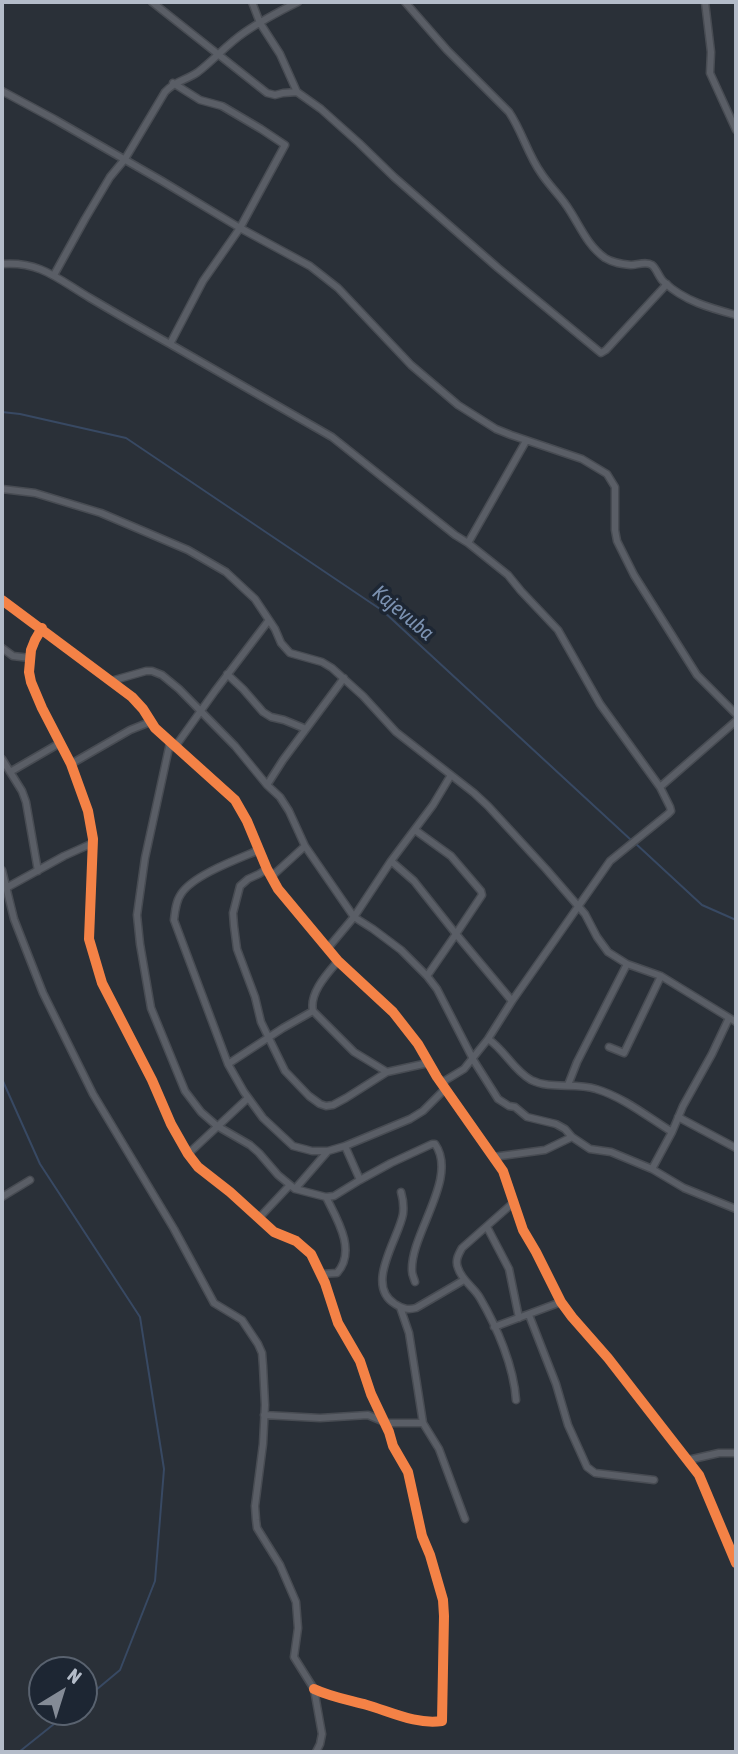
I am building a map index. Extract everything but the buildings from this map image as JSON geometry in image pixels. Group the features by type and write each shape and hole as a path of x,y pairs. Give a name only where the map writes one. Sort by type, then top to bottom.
{"street":[{"path":"152,2 268,93 275,95 297,92"},
{"path":"252,2 260,23 280,54 297,92 321,109 394,177 601,353 667,284"},
{"path":"54,275 110,177 125,159 173,83 188,79 244,32 298,2"},
{"path":"405,2 447,50 509,112 517,123 539,171 561,197 594,247 607,259 617,263 652,265 661,280 683,296 736,315"},
{"path":"705,2 710,73 736,130"},
{"path":"170,344 203,281 240,228 285,145 242,117 222,106 200,100 173,83"},
{"path":"2,91 125,159 240,228 288,252 324,275 357,306 411,365 445,396 496,429 582,459 607,474 615,487 617,541 634,576 692,668 736,714"},
{"path":"2,264 33,266 54,275 332,437 508,575 558,630 600,704 660,787 670,807 668,814 610,861 488,1039 464,1069 443,1086 423,1111 410,1119 328,1151 312,1151 293,1146 263,1118 248,1098 228,1065 174,920 181,893 196,879 259,850"},
{"path":"468,543 526,441"},
{"path":"2,489 35,493 90,510 188,550 226,572 255,599 281,643 290,653 322,662 332,668 363,696 396,732 488,806 578,906 608,952 627,964 661,976 736,1022"},
{"path":"2,602 42,628 138,703 150,722 172,745 235,800 271,877 289,904 338,961 393,1012 418,1044 443,1086 507,1178 523,1230 561,1302 699,1475 736,1563"},
{"path":"269,620 172,745 145,858 138,902 140,944 151,1008 185,1091 201,1112 216,1126 259,1153 292,1187 326,1197 334,1196 391,1163 435,1144 442,1159 440,1180 415,1253 412,1271 415,1282"},
{"path":"42,628 34,640 29,672 42,708 71,764 88,811 93,843 89,939 102,983 152,1080 181,1145 198,1167 274,1232 296,1241 311,1254 321,1273 338,1323 360,1361 393,1446 408,1472 422,1536 443,1600 442,1721 418,1720 330,1696 314,1689"},
{"path":"2,648 13,656 30,659"},
{"path":"111,681 146,671 168,678 244,757 280,797 305,846 354,917 401,950 427,976 441,995 472,1058 498,1099 531,1118 556,1124 590,1149 611,1153 652,1169 684,1188 736,1209"},
{"path":"227,674 263,712 306,729"},
{"path":"267,785 344,678"},
{"path":"660,787 736,721"},
{"path":"71,764 130,730 150,722"},
{"path":"10,772 61,743"},
{"path":"2,760 26,802 37,871"},
{"path":"328,947 354,917 451,775"},
{"path":"415,830 451,856 482,893 427,976"},
{"path":"6,888 93,843"},
{"path":"271,877 305,846"},
{"path":"391,861 414,881 512,1001"},
{"path":"267,869 240,886 233,913 237,949 255,997 261,1022 285,1070 309,1096 326,1106 333,1105 387,1072 428,1063"},
{"path":"2,870 14,919 43,993 93,1094 174,1229 214,1303 242,1320 262,1353 263,1444 255,1506 256,1524 293,1593 298,1618 294,1657 314,1689 322,1734 316,1752"},
{"path":"338,961 316,990 312,1003 313,1011 354,1052 387,1072"},
{"path":"568,1085 582,1051 627,964"},
{"path":"609,1047 624,1053 661,976"},
{"path":"228,1065 313,1011"},
{"path":"652,1169 729,1018"},
{"path":"488,1039 499,1047 514,1067 528,1079 545,1084 585,1086 606,1093 672,1132"},
{"path":"188,1154 248,1098"},
{"path":"678,1117 736,1148"},
{"path":"493,1157 545,1150 572,1137"},
{"path":"345,1146 360,1181"},
{"path":"259,1218 328,1151"},
{"path":"2,1197 30,1180"},
{"path":"401,1192 403,1215 384,1266 382,1280 390,1301 407,1310 416,1308 464,1280"},
{"path":"321,1273 337,1273 346,1257 342,1230 326,1197"},
{"path":"514,1202 462,1248 457,1255 457,1267 464,1280 480,1297 494,1327 509,1364 516,1400"},
{"path":"487,1227 509,1269 519,1318"},
{"path":"494,1327 561,1302"},
{"path":"400,1307 408,1333 423,1423 439,1449 465,1519"},
{"path":"529,1315 556,1384 568,1425 587,1467 594,1474 654,1480"},
{"path":"264,1415 320,1418 368,1415 387,1423 423,1423"},
{"path":"688,1460 719,1453 736,1453"}],"waterway":[{"name":"Kajevuba","path":"2,412 126,438 383,611 631,840"},
{"name":"Kajevuba","path":"635,843 702,905 736,920"},
{"path":"2,1079 40,1164 140,1317 164,1469 155,1581 120,1670 98,1688"},
{"path":"19,1752 52,1726"}],"cycle path":[{"path":"2,600 132,697 155,728 235,800 278,889 338,961 393,1012 418,1044 437,1077 503,1171 523,1230 561,1302 699,1475 736,1563"},
{"path":"42,628 31,650 29,672 42,708 71,764 88,811 93,839 89,939 102,983 152,1080 171,1124 198,1167 274,1232 296,1241 311,1254 325,1283 338,1323 360,1361 393,1446 408,1472 422,1536 443,1600 442,1721 414,1720 314,1689"}]}
